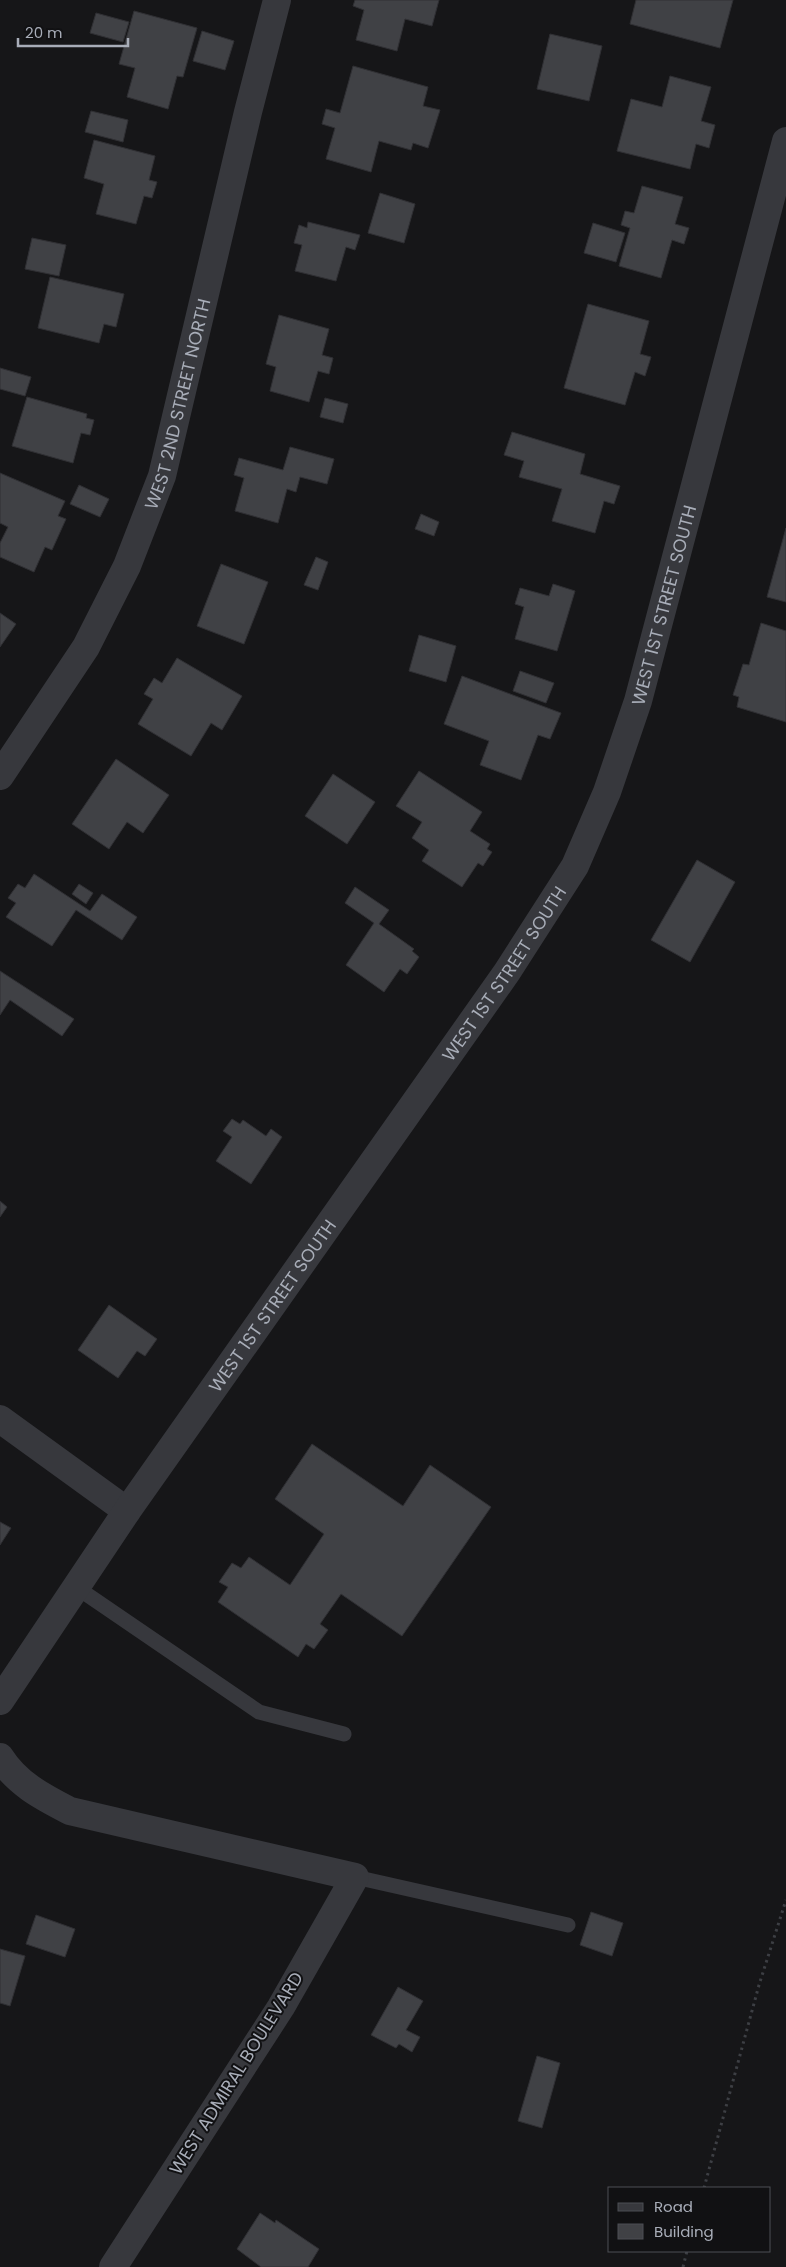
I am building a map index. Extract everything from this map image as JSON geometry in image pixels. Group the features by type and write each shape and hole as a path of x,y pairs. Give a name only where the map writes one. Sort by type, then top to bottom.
{"street":[{"name":"WEST 2ND STREET NORTH","path":"0,776 86,647 127,566 162,476 277,0"},
{"name":"WEST 1ST STREET SOUTH","path":"0,1701 127,1511 507,972 575,866 607,792 638,701 786,142"},
{"path":"0,1418 127,1511"},
{"path":"0,1757 7,1768 32,1791 70,1811 356,1877"},
{"name":"WEST ADMIRAL BOULEVARD","path":"113,2267 281,2007 356,1877"}],"lane":[{"path":"76,1587 259,1712 344,1734"},
{"path":"356,1877 568,1925"}],"path":[{"path":"704,2187 760,1985 786,1900"},
{"path":"683,2267 687,2252"}],"building":[{"path":"355,0 439,0 432,26 405,19 397,51 356,40 364,10 353,6"},
{"path":"636,0 733,0 720,48 630,24"},
{"path":"134,11 197,28 183,77 177,76 168,109 127,97 135,68 119,64"},
{"path":"96,13 129,22 123,42 90,33"},
{"path":"202,31 234,41 225,70 193,61"},
{"path":"550,34 602,46 589,101 537,89"},
{"path":"353,66 428,87 423,106 440,110 428,148 413,143 411,150 379,141 371,172 326,159 335,128 322,124 326,109 340,113"},
{"path":"670,76 711,87 701,121 715,125 709,148 696,144 690,169 617,151 631,99 662,107"},
{"path":"91,111 128,120 123,142 85,132"},
{"path":"94,140 155,156 149,180 157,182 152,198 144,196 136,224 96,214 104,184 84,178"},
{"path":"642,186 683,197 675,224 689,228 684,244 672,240 661,278 619,266 630,228 621,225 625,211 634,213"},
{"path":"380,193 415,204 404,243 368,233"},
{"path":"308,222 360,235 355,250 346,247 336,281 295,271 302,245 294,243 299,225 307,228"},
{"path":"593,223 625,233 616,262 584,253"},
{"path":"32,238 66,245 59,276 25,269"},
{"path":"50,277 124,294 116,327 104,324 99,343 38,328"},
{"path":"588,304 649,321 640,354 651,357 645,376 635,372 625,405 564,388"},
{"path":"279,315 329,329 322,355 333,358 329,374 318,371 309,402 270,391 276,367 266,364"},
{"path":"0,368 31,377 25,396 0,389"},
{"path":"27,397 87,414 86,418 94,420 90,435 81,433 73,463 12,446"},
{"path":"325,398 348,404 343,423 320,417"},
{"path":"512,432 585,454 580,474 620,486 614,504 604,501 595,533 552,521 562,489 519,477 524,461 504,455"},
{"path":"290,447 334,459 327,484 300,477 296,492 287,489 278,523 235,511 244,478 234,475 239,458 283,470"},
{"path":"0,473 65,501 58,516 66,519 52,550 45,547 34,572 0,557 0,543 8,527 0,523"},
{"path":"79,485 109,499 100,517 70,504"},
{"path":"421,514 439,522 434,536 415,529"},
{"path":"786,528 786,602 767,597"},
{"path":"316,557 328,562 318,590 304,585"},
{"path":"221,564 268,582 244,644 197,626"},
{"path":"553,584 575,591 557,651 515,639 524,607 515,604 520,588 549,596"},
{"path":"0,613 16,624 0,647"},
{"path":"761,623 786,631 786,722 737,707 739,697 733,695 743,664 749,665"},
{"path":"419,635 456,646 446,682 409,671"},
{"path":"177,658 242,696 222,730 211,723 191,756 138,724 153,699 144,694 154,678 162,683"},
{"path":"520,671 554,683 546,703 513,691"},
{"path":"462,676 561,713 550,739 538,735 521,780 480,765 489,741 444,724"},
{"path":"116,759 169,795 143,833 127,822 109,849 72,824"},
{"path":"419,771 482,812 470,831 490,844 487,849 492,852 483,866 478,863 462,887 422,861 429,850 412,838 422,822 396,806"},
{"path":"333,774 375,802 347,844 305,816"},
{"path":"697,860 735,882 690,962 651,940"},
{"path":"34,874 90,911 102,894 137,917 122,940 76,910 52,946 6,917 16,903 8,898 18,884 25,888"},
{"path":"79,884 93,893 86,904 72,894"},
{"path":"355,887 389,910 379,924 414,949 412,951 419,957 407,974 400,969 384,992 346,965 374,923 345,903"},
{"path":"0,971 74,1019 62,1036 10,1000 0,1015"},
{"path":"232,1119 240,1124 243,1120 266,1136 271,1129 282,1137 251,1184 216,1161 232,1137 223,1131"},
{"path":"0,1201 7,1207 0,1217"},
{"path":"109,1305 157,1339 145,1356 137,1351 118,1378 78,1350"},
{"path":"312,1444 403,1506 430,1465 491,1507 402,1636 341,1594 320,1624 328,1630 314,1649 306,1644 298,1657 218,1602 228,1587 219,1582 232,1563 241,1568 249,1557 290,1585 324,1534 275,1499"},
{"path":"0,1522 11,1528 0,1545"},
{"path":"591,1912 623,1923 612,1956 580,1945"},
{"path":"36,1915 75,1929 65,1957 26,1944"},
{"path":"0,1949 25,1956 10,2006 0,2003"},
{"path":"398,1987 423,2001 406,2030 420,2037 412,2052 399,2044 396,2048 371,2035"},
{"path":"537,2056 560,2063 542,2128 518,2121"},
{"path":"260,2213 275,2223 276,2220 319,2249 308,2267 261,2267 237,2249"}]}
